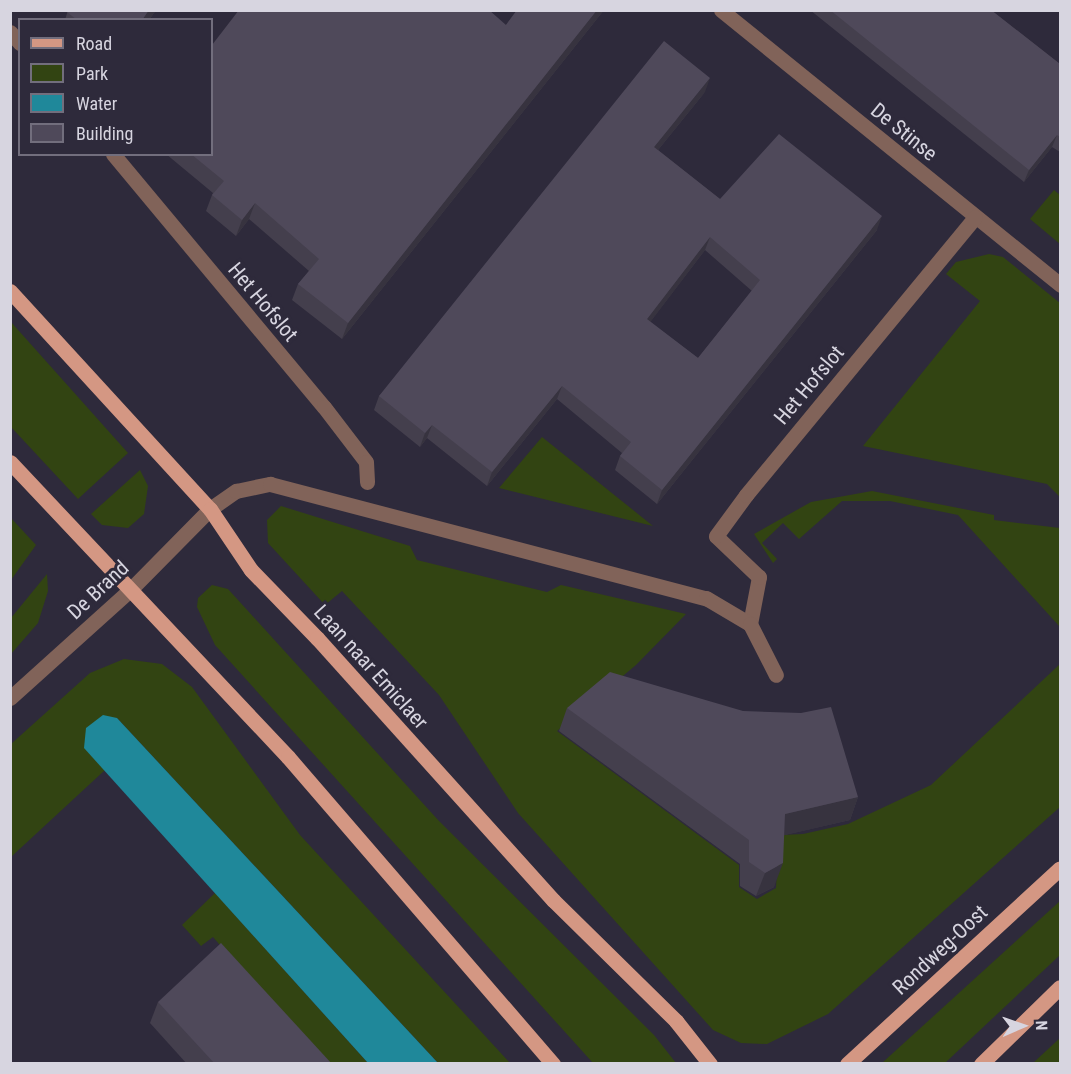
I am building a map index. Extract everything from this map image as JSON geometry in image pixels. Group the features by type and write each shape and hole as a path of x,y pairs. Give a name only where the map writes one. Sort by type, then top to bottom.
{"main road":[{"name":"Laan naar Emiclaer","path":"10,291 210,509 251,570 317,638 553,900 676,1021 711,1064"},
{"path":"10,462 129,591 288,757 553,1064"},
{"name":"Rondweg-Oost","path":"847,1064 1060,867"},
{"path":"981,1064 1060,987"}],"street":[{"name":"De Stinse","path":"721,10 1060,285"},
{"name":"Het Hofslot","path":"115,156 324,407 366,462 367,482"},
{"name":"Het Hofslot","path":"750,624 759,577 717,536 746,495 975,217"},
{"name":"De Brand","path":"10,698 129,591 210,509 236,491 270,484 706,598 750,624"},
{"path":"750,624 776,675"}],"green space":[{"path":"1054,190 1060,195 1060,244 1030,219"},
{"path":"989,254 1003,257 1060,303 1060,497 1047,484 863,446 980,301 946,274 956,262"},
{"path":"11,322 128,453 78,499 11,427"},
{"path":"542,437 653,526 499,488"},
{"path":"140,470 148,486 144,514 128,528 102,525 91,514"},
{"path":"872,491 994,515 994,520 1060,528 1060,627 958,515 890,501 842,501 799,539 783,523 762,543 777,559 773,563 754,534 811,502"},
{"path":"281,506 410,546 417,560 547,592 561,585 686,614 636,665 557,731 739,865 739,887 757,899 776,888 777,866 760,836 803,834 848,824 931,785 1060,664 1060,807 828,1014 767,1044 741,1043 713,1030 518,813 439,695 342,591 325,605 268,543 267,520"},
{"path":"11,518 36,545 11,580"},
{"path":"47,574 48,591 38,623 11,654 11,618"},
{"path":"212,585 228,589 439,821 654,1035 676,1063 593,1063 215,645 197,607 198,598"},
{"path":"124,659 162,664 192,687 300,835 510,1063 438,1063 117,718 85,748 105,770 11,857 11,744 90,673"},
{"path":"215,893 368,1063 322,1063 213,937 201,946 182,925"},
{"path":"1060,901 1060,955 945,1063 882,1063"},
{"path":"1060,1038 1060,1063 1033,1063"}],"water":[{"path":"103,715 117,718 438,1063 368,1063 84,748 86,728"}],"building":[{"path":"68,10 149,10 143,18 74,18 67,12"},
{"path":"239,10 489,10 506,25 517,10 597,10 348,323 298,284 319,259 255,203 242,220 212,195 224,181 193,156 213,156 213,44"},
{"path":"830,10 991,10 1060,64 1060,137 1057,135 1029,170"},
{"path":"664,41 710,78 654,147 720,199 779,134 882,216 662,490 620,456 631,442 562,386 492,472 432,425 425,433 379,396","holes":["710,237 760,280 698,358 647,319"]},
{"path":"610,672 743,711 801,713 831,707 858,797 785,814 783,863 765,873 749,862 749,840 567,708"},
{"path":"221,943 332,1064 215,1064 158,1002"}]}
